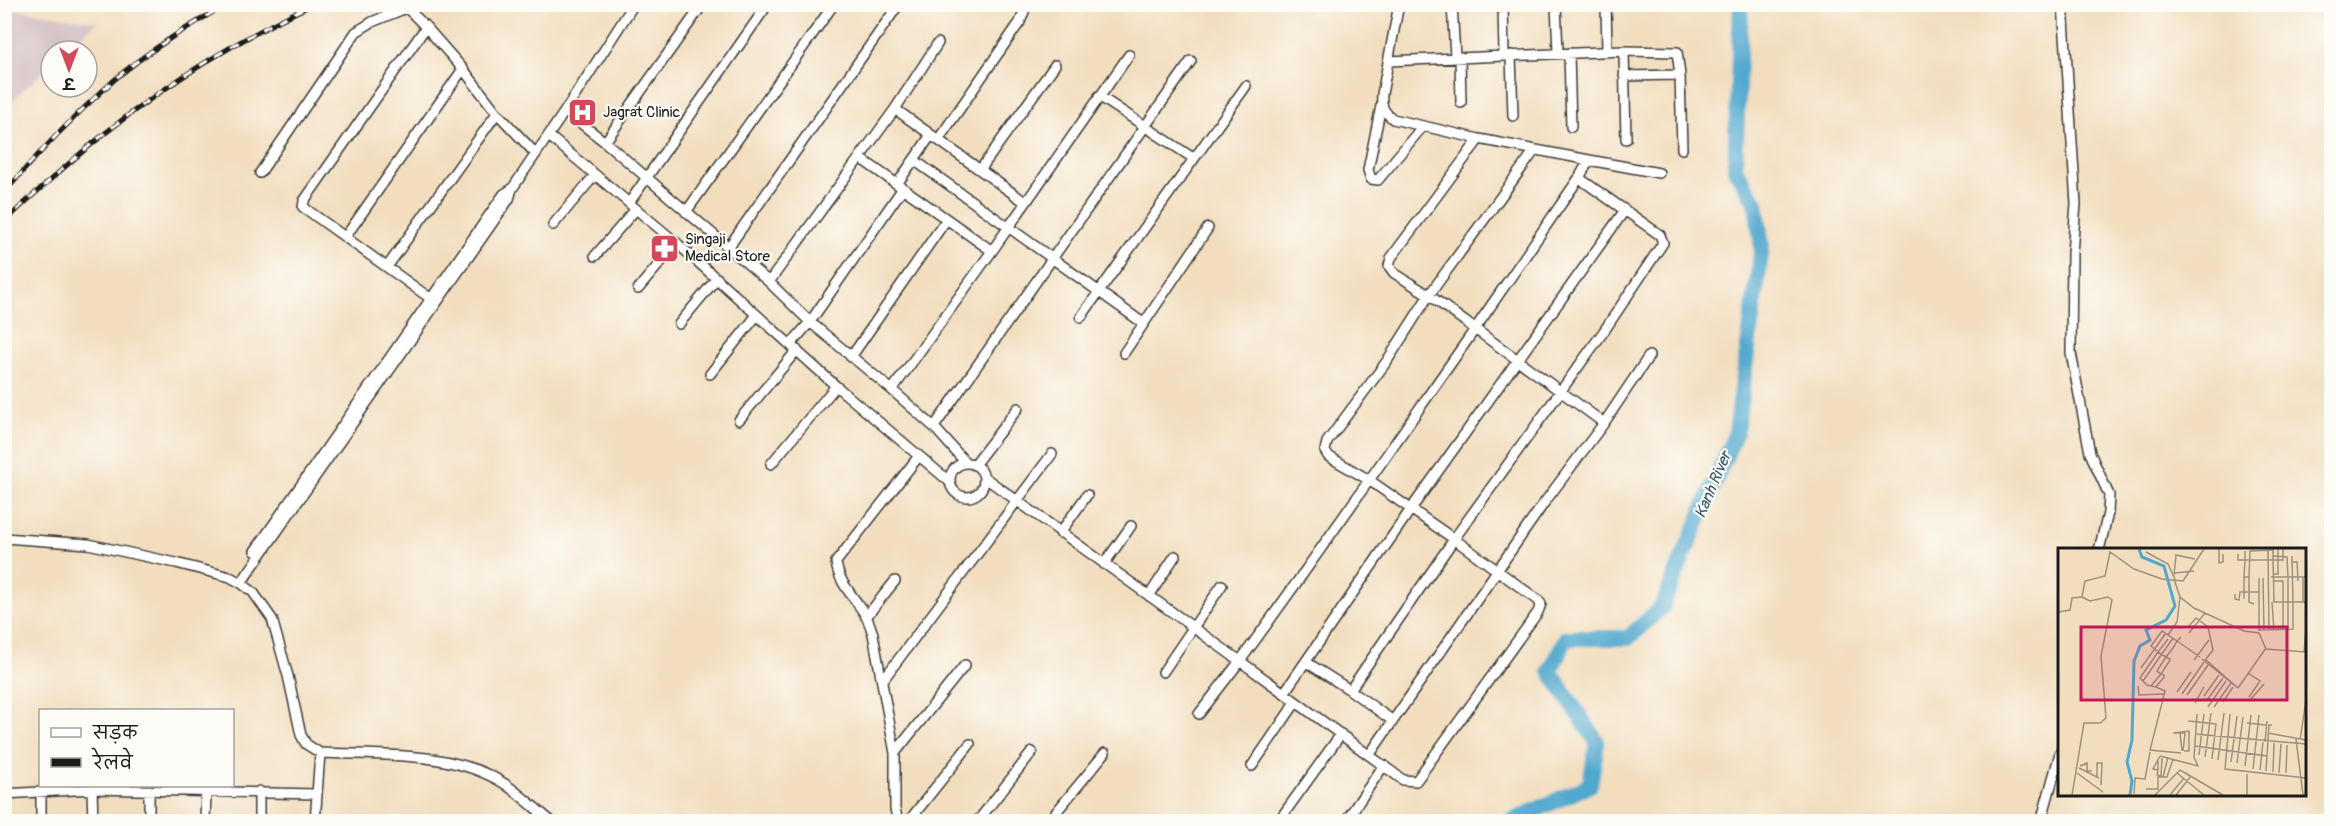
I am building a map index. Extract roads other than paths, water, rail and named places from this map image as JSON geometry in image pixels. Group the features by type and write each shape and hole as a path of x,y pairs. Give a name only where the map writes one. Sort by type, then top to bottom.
{"street":[{"path":"238,581 433,300 508,199 512,189 634,4"},
{"path":"605,142 703,4"},
{"path":"595,256 632,206 647,177 768,4"},
{"path":"686,212 834,4"},
{"path":"728,248 899,4"},
{"path":"739,420 794,347 900,186 914,160 934,138 1020,22 1027,4"},
{"path":"1399,4 1368,170 1371,179 1378,180 1423,126"},
{"path":"1452,4 1461,103"},
{"path":"1503,4 1513,116"},
{"path":"1556,4 1558,53"},
{"path":"1606,4 1607,51"},
{"path":"2063,4 2076,204 2072,253 2071,354 2090,453 2109,495 2108,513 2099,548"},
{"path":"260,173 356,32 404,6 426,27 497,113 536,154"},
{"path":"426,27 304,201 303,207 433,300"},
{"path":"770,282 895,109 938,43"},
{"path":"1388,61 1607,51 1677,52 1680,75 1682,149"},
{"path":"1624,51 1626,140"},
{"path":"1569,53 1571,127"},
{"path":"892,390 1009,228 1024,202 1129,55"},
{"path":"934,427 1191,61"},
{"path":"980,170 1055,65"},
{"path":"346,236 463,69"},
{"path":"1624,76 1680,75"},
{"path":"1082,316 1246,86"},
{"path":"1099,96 1193,158"},
{"path":"1381,106 1393,119 1479,139 1659,173"},
{"path":"895,109 1024,202"},
{"path":"565,111 647,177 770,282 810,322 934,427 970,464 981,470 984,477 1403,780 1416,781 1538,612 1541,604 1499,570 1369,480 1328,456 1325,451 1327,442 1387,361 1429,295 1535,150"},
{"path":"387,267 497,113"},
{"path":"549,136 677,243 836,386 950,482 956,492 966,497 972,496 981,489 984,477"},
{"path":"1479,139 1391,258 1389,266 1394,273 1429,295 1604,423"},
{"path":"860,158 992,251"},
{"path":"914,160 1143,323"},
{"path":"1198,714 1240,661 1369,480 1579,178 1589,160"},
{"path":"553,225 594,175"},
{"path":"1350,690 1454,539 1604,331 1663,243 1660,234 1579,178"},
{"path":"1284,693 1411,509 1625,210"},
{"path":"851,357 946,220"},
{"path":"1124,353 1208,228"},
{"path":"638,289 677,243"},
{"path":"680,324 717,278"},
{"path":"710,374 757,315"},
{"path":"1370,754 1649,356"},
{"path":"771,464 836,386"},
{"path":"950,482 954,469 970,464 1018,408"},
{"path":"883,680 1052,453"},
{"path":"898,822 895,809 895,753 873,634 866,617 841,579 836,562 919,456"},
{"path":"1060,533 1087,495"},
{"path":"1104,564 1131,526"},
{"path":"4,538 88,544 176,563 238,581 254,592 272,619 301,735 306,744 320,753 428,758 460,764 505,784 552,822"},
{"path":"1149,596 1175,556"},
{"path":"866,617 895,580"},
{"path":"1163,672 1222,585"},
{"path":"1306,662 1393,721"},
{"path":"895,753 965,665"},
{"path":"1252,766 1296,702"},
{"path":"1278,822 1341,734"},
{"path":"908,822 970,744"},
{"path":"977,822 1032,752"},
{"path":"315,822 320,753"},
{"path":"1048,822 1105,753"},
{"path":"2041,822 2058,760"},
{"path":"1345,822 1384,765"},
{"path":"4,794 92,789 316,794"},
{"path":"92,789 93,822"},
{"path":"149,790 149,822"},
{"path":"205,822 206,791"},
{"path":"259,791 259,822"},
{"path":"41,792 41,822"}],"waterway":[{"name":"Kanh River","path":"1510,822 1590,785 1597,742 1550,671 1566,638 1628,638 1662,607 1736,432 1762,247 1756,203 1735,169 1741,4"}],"railway":[{"path":"4,193 57,135 113,81 154,50 227,4"},
{"path":"4,223 87,148 179,79 244,39 313,4"}],"place":[{"name":"Jagrat Clinic","path":"582,112"},
{"name":"Singaji Medical Store","path":"664,248"}]}
